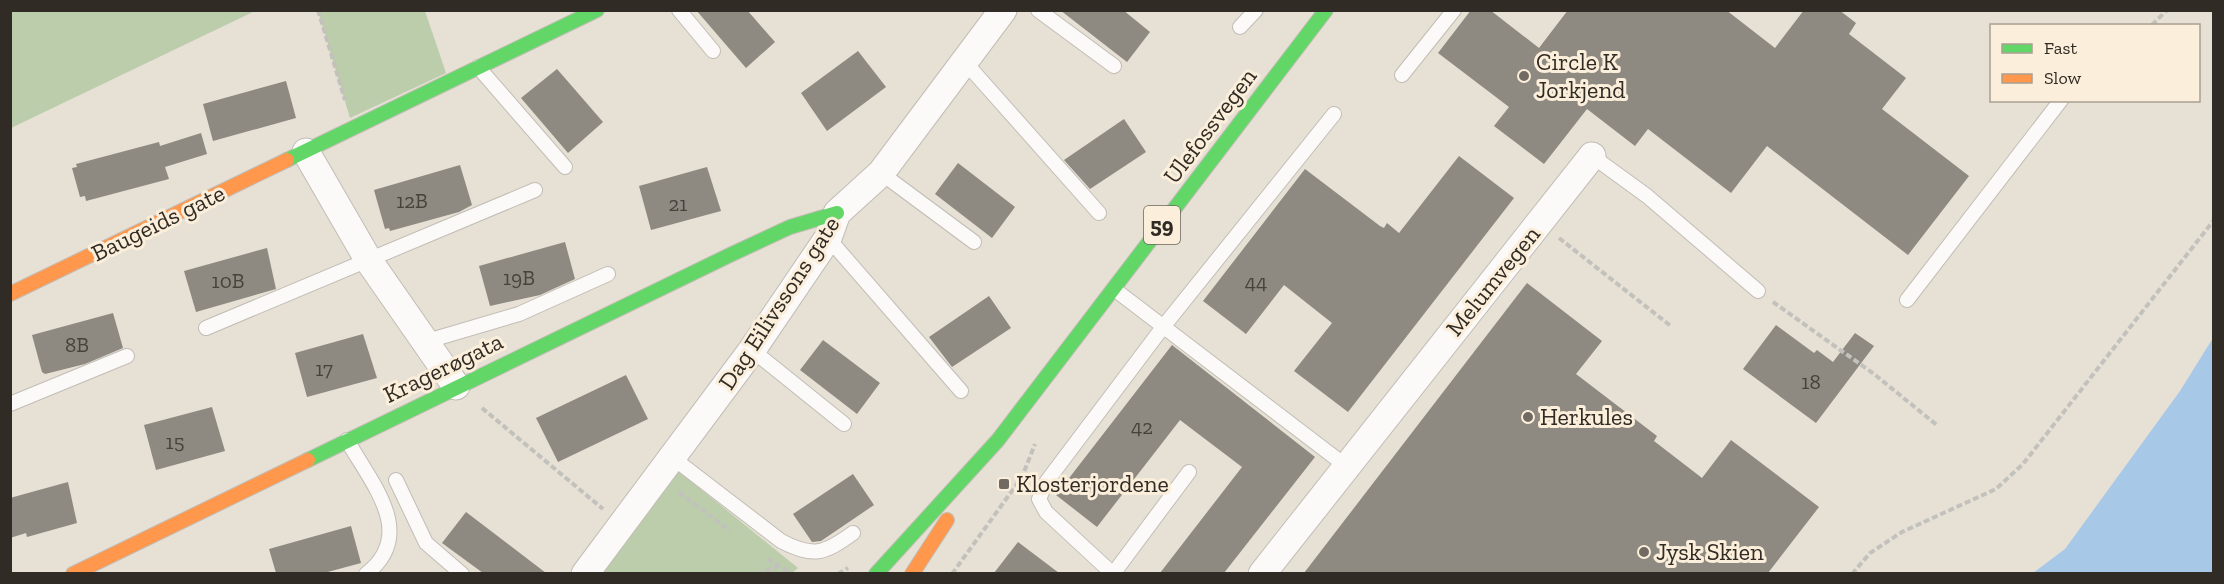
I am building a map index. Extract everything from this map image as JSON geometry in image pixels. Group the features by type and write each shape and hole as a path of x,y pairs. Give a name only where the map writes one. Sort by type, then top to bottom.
{"street":[{"name":"Baugeids gate","path":"10,294 597,10"},
{"name":"Dag Eilivssons gate","path":"585,573 752,350 828,238 837,213 880,173 1003,10"},
{"name":"Ulefossvegen","path":"912,573 998,440 1326,10"},
{"path":"306,152 369,261 456,386"},
{"name":"Melumvegen","path":"1262,573 1592,156"},
{"name":"Kragerøgata","path":"73,573 780,231 837,213"},
{"name":"Ulefossvegen","path":"876,573 998,440"}],"lane":[{"path":"679,10 713,51"},
{"path":"1038,10 1114,66"},
{"path":"1240,27 1256,10"},
{"path":"1402,75 1454,10"},
{"path":"964,61 1099,213"},
{"path":"478,67 565,167"},
{"path":"1907,300 2059,102"},
{"path":"1189,472 1113,573 1046,512 1039,499 1047,481 1163,327 1334,114"},
{"name":"Melumvegen","path":"1592,156 1647,196 1758,291"},
{"path":"880,173 974,242"},
{"path":"206,328 535,190"},
{"path":"828,238 961,392"},
{"path":"424,342 519,314 608,274"},
{"path":"1114,289 1346,466"},
{"path":"752,350 844,424"},
{"path":"10,404 127,356"},
{"path":"347,440 389,516 392,534 389,548 379,564 366,573"},
{"path":"673,458 781,541 799,550 813,553 826,550 853,533"},
{"path":"396,480 426,543 462,573"},
{"path":"102,559 107,573"}],"path":[{"path":"318,10 350,118 351,130"},
{"path":"2152,24 2167,10"},
{"path":"1852,573 1870,553 1902,532 1996,489 2023,464 2214,220"},
{"path":"1539,223 1672,327"},
{"path":"1758,291 1874,374 1938,426"},
{"path":"456,386 622,525"},
{"path":"952,573 1022,477 1038,436"},
{"path":"757,573 778,566"}],"green space":[{"path":"11,10 255,10 255,11 11,128"},
{"path":"318,11 425,11 446,73 350,118"},
{"path":"676,469 798,568 791,574 585,574"}],"water":[{"path":"2213,338 2213,573 2033,573 2065,549 2180,391"}],"building":[{"path":"696,10 747,10 775,42 746,68"},
{"path":"1060,10 1123,10 1150,32 1127,62"},
{"path":"1471,10 1490,10 1539,48 1568,10 1726,10 1775,48 1804,10 1839,10 1856,23 1849,34 1906,78 1882,109 1969,176 1908,255 1767,146 1731,193 1648,129 1635,146 1587,109 1544,164 1494,126 1509,107 1438,53"},
{"path":"858,51 886,87 827,131 801,93"},
{"path":"557,69 603,122 568,153 521,98"},
{"path":"286,81 296,118 213,141 203,104"},
{"path":"1124,119 1146,152 1090,189 1064,160"},
{"path":"201,133 207,154 165,167 169,179 86,201 85,196 80,197 72,168 77,167 76,164 159,142 160,146"},
{"path":"1459,156 1514,198 1348,412 1294,371 1332,323 1284,285 1246,334 1203,301 1305,169 1380,226 1384,228 1387,223 1399,233"},
{"path":"958,163 1015,207 992,238 935,194"},
{"path":"460,165 472,205 459,212 390,231 389,228 385,229 374,190"},
{"path":"707,167 721,211 651,230 639,186"},
{"path":"565,242 575,279 540,295 490,306 479,266"},
{"path":"267,248 276,289 196,312 184,271"},
{"name":"Herkules","path":"1527,283 1602,341 1576,374 1657,436 1654,441 1702,478 1731,440 1819,507 1768,573 1304,573"},
{"path":"989,296 1011,328 952,367 929,337"},
{"path":"113,313 123,348 85,364 45,374 42,372 32,335"},
{"path":"1776,325 1814,353 1817,350 1833,362 1855,333 1874,346 1816,423 1743,369"},
{"path":"363,334 377,378 307,397 295,353"},
{"path":"823,340 880,383 857,414 800,370"},
{"path":"1172,345 1315,457 1224,573 1160,573 1242,467 1180,420 1097,527 1056,495"},
{"path":"626,375 648,419 558,462 536,418"},
{"path":"212,407 225,451 156,470 144,425"},
{"path":"853,474 874,505 821,541 812,542 793,514"},
{"path":"68,482 77,523 27,537 26,533 10,538 10,498"},
{"path":"466,512 546,573 483,573 442,543"},
{"path":"351,526 361,563 324,573 276,573 269,549"},
{"path":"1018,542 1059,573 994,573"}],"traffic: fast":[{"path":"287,160 597,10"},
{"path":"876,574 998,440 1326,10"},
{"path":"308,460 732,254 790,227 837,213"}],"traffic: slow":[{"path":"10,294 287,160"},
{"path":"73,574 308,460"},
{"path":"912,574 947,520"}],"place":[{"name":"Circle K Jorkjend","path":"1524,76"},
{"name":"Herkules","path":"1528,417"},
{"name":"Klosterjordene","path":"1004,484"},
{"name":"Jysk Skien","path":"1644,552"}]}
